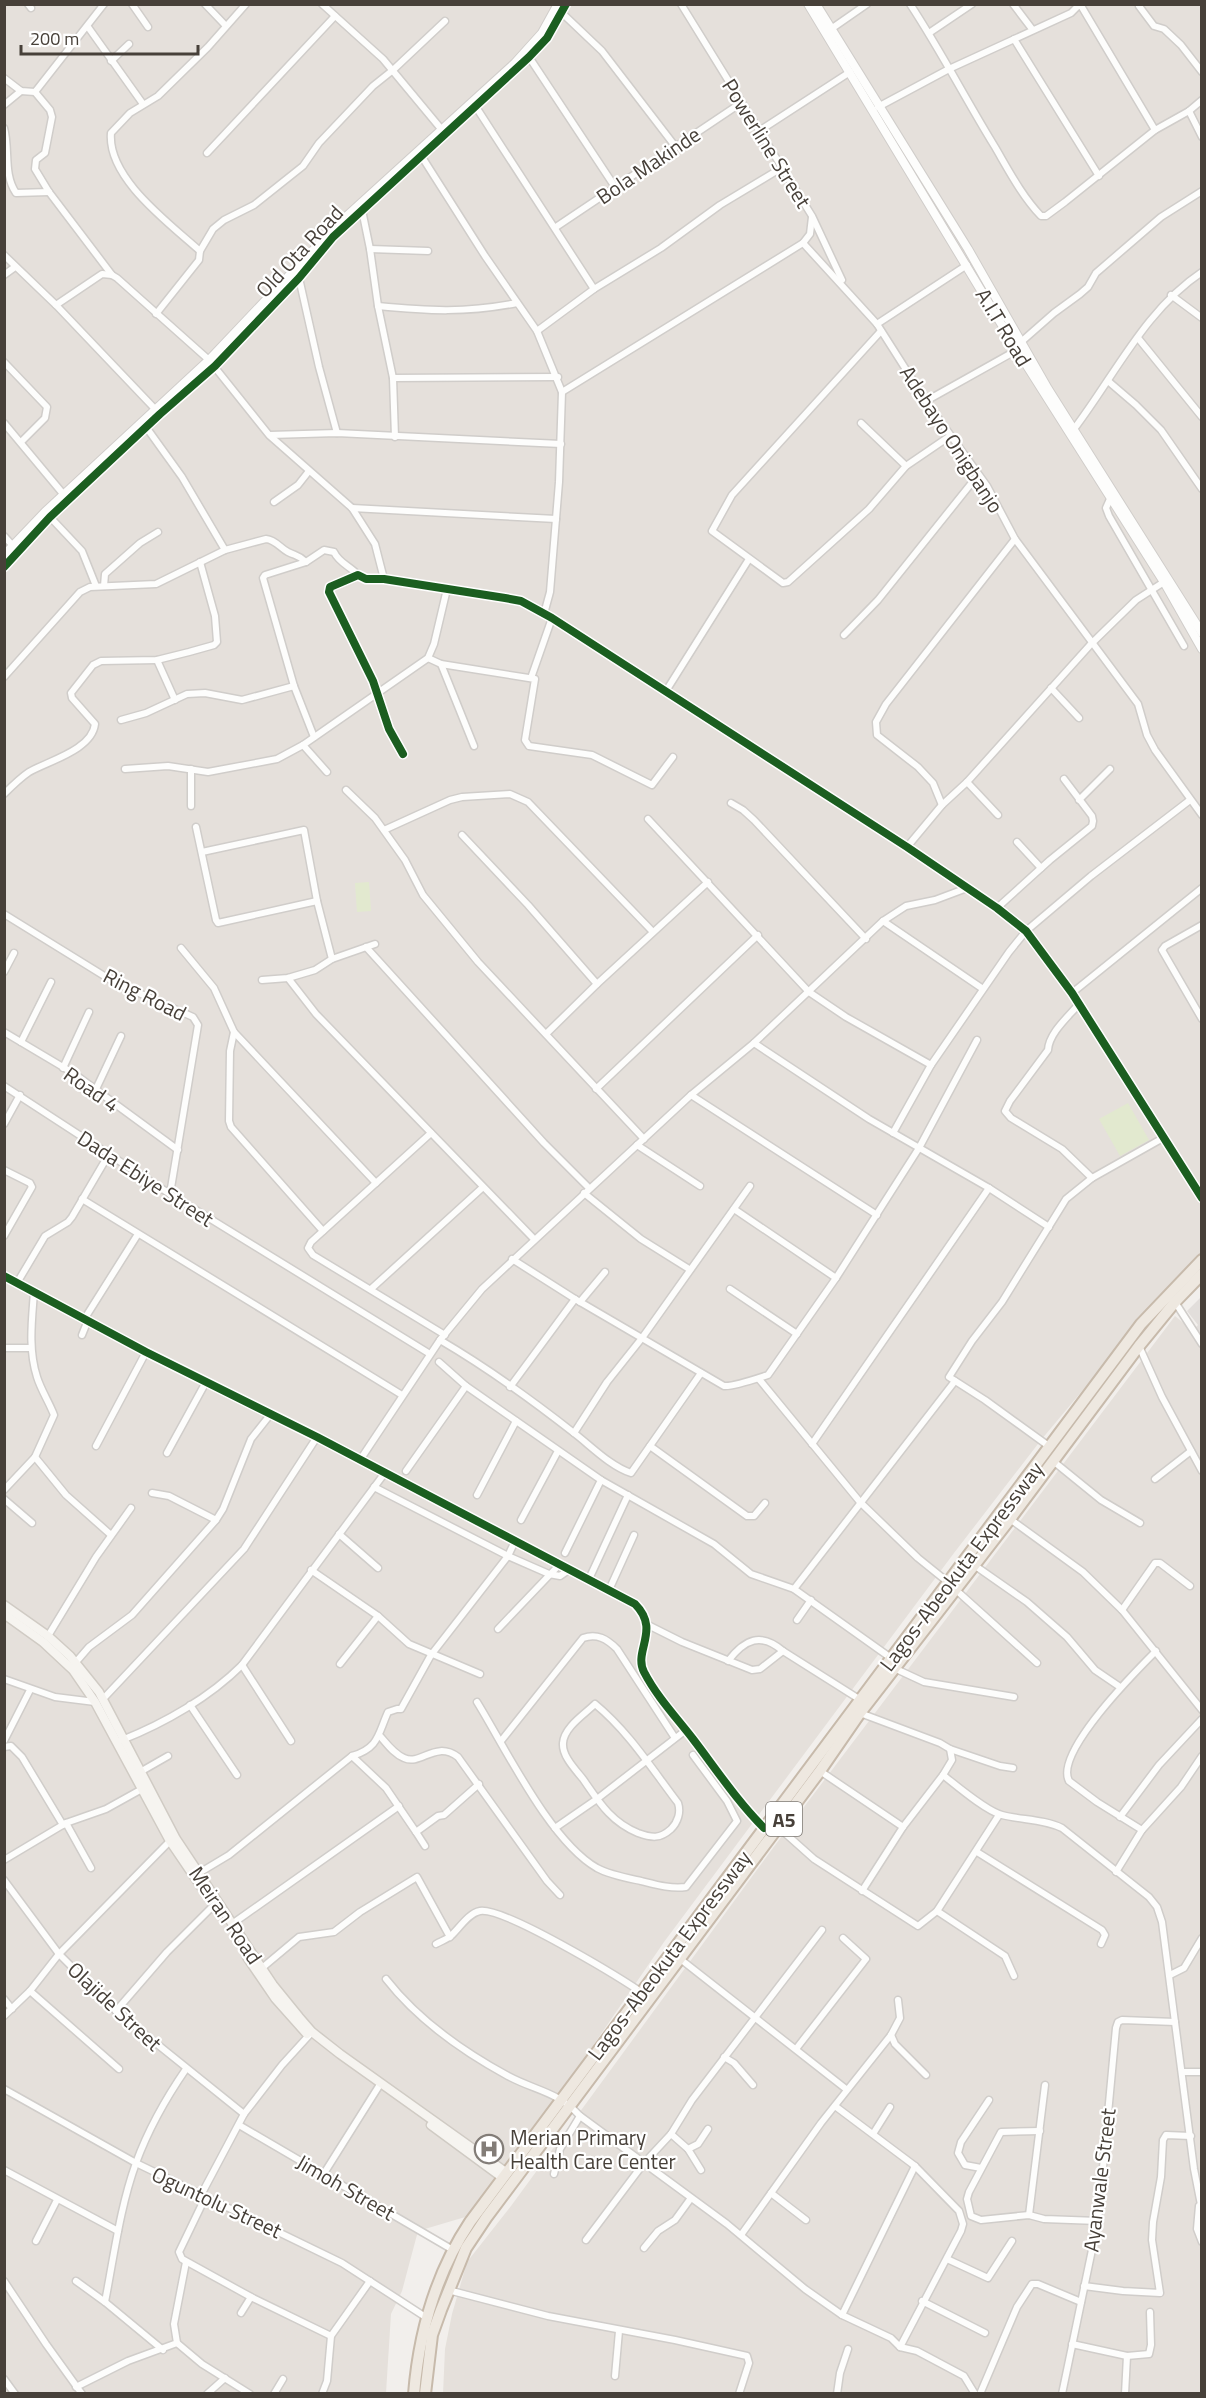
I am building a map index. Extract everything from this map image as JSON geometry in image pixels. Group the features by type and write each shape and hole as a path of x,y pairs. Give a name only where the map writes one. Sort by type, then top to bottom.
{"highway":[{"name":"Lagos-Abeokuta Expressway","path":"414,2394 419,2351 427,2318 453,2250 470,2222 505,2175 680,1958 820,1771 860,1713 896,1669 1050,1447 1141,1324 1202,1260"},
{"name":"Lagos-Abeokuta Expressway","path":"425,2394 432,2336 448,2290 474,2236 641,1992 891,1658 974,1565 1139,1346 1174,1302 1202,1274"}],"main road":[{"name":"Meiran Road","path":"4,1605 48,1636 76,1662 99,1701 170,1841 256,1970 291,2013 328,2052 505,2175"},
{"name":"Meiran Road","path":"4,1614 60,1657 74,1670 99,1701"},
{"name":"Meiran Road","path":"120,1741 140,1772 176,1839 291,2013"},
{"name":"Meiran Road","path":"311,2034 505,2175"}],"street":[{"path":"35,92 104,4"},
{"path":"132,4 148,27"},
{"path":"205,4 226,26"},
{"path":"200,251 146,202 116,160 110,141 111,133 123,118 158,96 246,4"},
{"path":"322,4 393,70 442,130"},
{"name":"Old Ota Road","path":"48,515 64,495 155,409 212,363 329,233 525,53 542,33 558,4"},
{"name":"Old Ota Road","path":"48,515 146,427 212,363 299,278 327,244 362,210 529,57 548,38 566,4"},
{"name":"Powerline Street","path":"681,4 812,216 845,286"},
{"name":"A.I.T Road","path":"808,4 967,265 1074,429 1202,633"},
{"name":"A.I.T Road","path":"816,4 968,249 1019,346 1110,500 1164,582 1202,649"},
{"path":"831,29 867,4"},
{"path":"910,4 1019,188 1041,216 1046,216 1155,130 1189,111 1202,100"},
{"path":"929,33 972,4"},
{"path":"1013,4 1032,29"},
{"path":"878,107 949,69 1071,13 1080,4 1155,130"},
{"path":"1139,6 1154,26 1164,29 1181,45 1202,72"},
{"path":"562,13 602,51 675,146"},
{"path":"207,153 335,16"},
{"path":"156,314 199,260 200,251 213,229 254,205 303,166 319,143 373,86 445,21"},
{"path":"88,27 142,104"},
{"path":"1014,39 1099,176"},
{"path":"111,61 129,44"},
{"path":"529,57 615,187"},
{"path":"759,131 850,72"},
{"path":"4,78 21,91 35,92 50,110 52,117 45,153 36,160 35,165 49,192 112,275 212,363 270,435 352,508 375,544 384,579"},
{"path":"4,105 21,91"},
{"name":"Bola Makinde","path":"556,227 741,103"},
{"path":"476,107 556,227 594,289"},
{"path":"1189,111 1202,137"},
{"path":"4,128 7,143 6,162 16,193 49,192"},
{"path":"422,157 537,331 558,377 562,392 561,444 550,592 544,614"},
{"path":"537,331 594,289 662,248 720,205 783,167"},
{"path":"926,401 1019,346 1054,313 1088,287 1096,273 1161,217 1202,191"},
{"path":"362,210 393,378 395,437"},
{"path":"562,392 803,243 810,234 812,216"},
{"name":"Adebayo Onigbanjo","path":"803,243 845,286 877,324 926,401 987,486 1015,538 1091,644 1138,704 1147,735 1155,750 1202,815"},
{"path":"370,249 428,251"},
{"path":"4,255 56,305 155,409"},
{"path":"877,324 967,265"},
{"path":"4,275 15,267"},
{"path":"1074,429 1137,338 1171,295 1202,272"},
{"path":"56,305 102,274 112,275"},
{"path":"299,278 337,433"},
{"path":"1171,295 1202,318"},
{"path":"378,306 468,311 517,303"},
{"path":"881,331 732,495 712,527 714,534 783,583 788,582 869,508 906,466 950,436"},
{"path":"1137,338 1202,417"},
{"path":"4,362 47,407 45,418 21,442"},
{"path":"393,378 558,377"},
{"path":"1108,381 1161,430 1202,489"},
{"path":"4,423 64,495"},
{"path":"861,423 906,466"},
{"path":"146,427 182,477 225,550"},
{"path":"270,435 337,433 561,444"},
{"path":"274,502 298,485 309,471"},
{"path":"844,635 886,591 978,475"},
{"path":"1110,500 1107,504 1107,511 1149,589 1184,646"},
{"path":"352,508 556,519"},
{"path":"4,555 48,515"},
{"path":"4,567 48,515"},
{"path":"48,515 82,551 96,586"},
{"path":"104,586 105,574 140,543 159,532"},
{"path":"4,536 13,546"},
{"path":"942,805 933,783 918,767 878,735 876,722 885,704 1015,538"},
{"path":"4,677 80,592 96,586 156,584 225,550 266,539 299,555 306,562"},
{"path":"314,737 294,686 263,578 265,575 306,562 327,549 334,552 340,562 350,565 358,575 366,579 384,579 521,601 552,618 907,848 997,908 1026,931 1072,993 1202,1197"},
{"path":"666,691 748,559"},
{"path":"4,794 30,772 59,760 87,740 93,732 95,724 72,698 71,693 93,665 107,660 132,662 156,660 218,642 215,616 201,562"},
{"path":"358,575 328,589 378,694 389,729 404,754"},
{"path":"907,848 942,805 967,782 1091,644 1136,600 1149,589 1164,582"},
{"path":"125,768 168,765 208,772 265,763 303,745 428,658 434,644 447,589"},
{"path":"1170,623 1183,615"},
{"path":"531,678 552,618"},
{"path":"428,658 441,664 531,678 537,681 525,740 529,746 592,755 652,785 674,757"},
{"path":"156,660 175,700"},
{"path":"441,664 474,746"},
{"path":"121,720 146,713 187,694 205,693 242,700 294,686"},
{"path":"1051,688 1079,718"},
{"path":"303,745 327,772"},
{"path":"1079,800 1110,769"},
{"path":"191,770 191,806"},
{"path":"997,908 1092,826 1092,816 1064,779"},
{"path":"967,782 998,814"},
{"path":"346,790 384,830 405,860 423,895 449,928 596,1089 645,1139"},
{"path":"384,830 450,800 510,794 528,802 653,932"},
{"path":"893,1133 931,1065 1026,931 1091,876 1190,800"},
{"path":"731,803 754,820 866,939"},
{"path":"648,819 809,992 846,1017 931,1065"},
{"path":"196,827 218,922 317,901"},
{"path":"202,852 304,830 317,901 332,959"},
{"path":"462,835 528,905 597,984"},
{"path":"1017,842 1041,868"},
{"path":"546,1034 708,882"},
{"path":"360,1460 442,1337 482,1289 512,1259 691,1095 754,1043 883,921 906,906 935,900 967,888"},
{"path":"1072,993 1202,888"},
{"name":"Ring Road","path":"4,915 114,981 193,1017 198,1025 170,1194"},
{"path":"883,921 983,989"},
{"path":"1202,925 1162,950 1202,1019"},
{"path":"596,1089 758,935"},
{"path":"262,980 288,978 315,970 332,959 375,944"},
{"path":"366,947 544,1143 589,1188"},
{"path":"181,948 214,988 234,1032 376,1183"},
{"path":"4,972 14,953"},
{"path":"288,978 316,1014 482,1188 534,1239"},
{"path":"21,1042 51,982"},
{"path":"1079,1004 1055,1032 1049,1042 1048,1050 1005,1111 1011,1118 1062,1149 1092,1178"},
{"path":"63,1068 89,1012"},
{"name":"Road 4","path":"4,1032 96,1089 178,1150"},
{"path":"234,1032 230,1051 229,1121 231,1127 323,1231"},
{"path":"96,1089 121,1036"},
{"path":"512,1259 728,1387 746,1380 759,1379 771,1371 877,1215 920,1148 977,1040"},
{"path":"754,1043 893,1133 989,1188 1049,1227"},
{"name":"Dada Ebiye Street","path":"4,1086 170,1194 430,1354"},
{"path":"4,1124 20,1095"},
{"path":"691,1095 877,1215"},
{"path":"431,1133 311,1242 309,1252 371,1289 442,1337 592,1448 631,1473 701,1373"},
{"path":"1050,1447 986,1400 949,1377 972,1341 1002,1302 1066,1199 1092,1178 1163,1138"},
{"path":"637,1145 700,1186"},
{"path":"17,1283 45,1236 68,1222 109,1154"},
{"path":"4,1170 32,1184 4,1236"},
{"path":"574,1433 607,1382 642,1338 750,1185"},
{"path":"371,1289 482,1188"},
{"path":"812,1444 989,1188"},
{"path":"584,1193 641,1239 689,1269"},
{"path":"82,1199 402,1395"},
{"path":"734,1209 836,1278"},
{"path":"82,1335 86,1319 138,1234"},
{"path":"510,1387 578,1300 605,1272"},
{"path":"4,1276 146,1352 317,1437 589,1579 635,1604 648,1625 752,1670 760,1669 783,1651"},
{"path":"730,1289 797,1334"},
{"path":"4,1490 35,1457 54,1415 40,1386 31,1348 34,1292"},
{"path":"1174,1302 1202,1344"},
{"path":"1139,1346 1162,1396 1202,1471"},
{"path":"4,1348 31,1348"},
{"path":"96,1446 146,1352"},
{"path":"439,1362 466,1386 601,1480 714,1544 751,1574 794,1589 891,1658"},
{"path":"759,1379 860,1502 918,1558 1037,1662"},
{"path":"794,1589 955,1381"},
{"path":"167,1453 206,1382"},
{"path":"406,1470 466,1386"},
{"path":"76,1662 89,1647 132,1615 216,1520 223,1509 251,1439 270,1415"},
{"path":"477,1495 516,1421"},
{"path":"4,1679 30,1690 56,1697 99,1701 244,1549 317,1437"},
{"path":"650,1446 747,1516 754,1516 765,1503"},
{"path":"521,1520 558,1451"},
{"path":"1155,1479 1191,1451"},
{"path":"35,1457 66,1495 111,1535"},
{"path":"1052,1461 1101,1500 1140,1523"},
{"path":"120,1741 190,1705 225,1682 242,1665 384,1474"},
{"path":"565,1553 601,1480"},
{"path":"374,1486 508,1556 549,1574 560,1576 570,1569"},
{"path":"152,1493 169,1496 216,1520"},
{"path":"589,1579 628,1495"},
{"path":"4,1499 32,1523"},
{"path":"48,1636 111,1535 131,1508"},
{"path":"1010,1519 1076,1566 1122,1610 1202,1710"},
{"path":"339,1534 378,1568"},
{"path":"609,1590 634,1535"},
{"path":"199,1873 228,1855 352,1756 365,1752 380,1736 388,1712 400,1709 431,1655 508,1556 514,1540"},
{"path":"1122,1610 1155,1563 1160,1563 1190,1586"},
{"path":"498,1629 560,1564"},
{"path":"974,1565 1041,1614 1067,1636 1095,1670 1120,1687"},
{"path":"311,1570 378,1616 409,1644 480,1674"},
{"path":"797,1620 811,1600"},
{"path":"340,1664 378,1616"},
{"path":"648,1625 642,1668 663,1701 740,1802 764,1828"},
{"path":"501,1741 583,1638 591,1636 604,1638 617,1649 675,1737"},
{"path":"728,1661 741,1646 757,1639 770,1641 859,1700"},
{"path":"1142,1830 1069,1781 1066,1769 1088,1728 1120,1687 1156,1652"},
{"path":"242,1665 291,1741"},
{"path":"896,1669 924,1682 1014,1697"},
{"path":"4,1741 30,1690"},
{"path":"477,1702 533,1796 555,1828 577,1852 599,1869 674,1888 686,1887 736,1821 727,1802 693,1755"},
{"path":"595,1704 646,1759 680,1809 674,1827 662,1837 649,1837 627,1828 609,1815 597,1798 567,1757 563,1743 569,1730 595,1704"},
{"path":"190,1705 237,1775"},
{"path":"860,1713 940,1743 950,1749 1000,1766 1013,1768"},
{"path":"1120,1817 1159,1765 1202,1719"},
{"path":"555,1828 686,1730"},
{"path":"380,1736 391,1749 410,1760 437,1751 452,1753 479,1784 547,1881 560,1895"},
{"path":"4,1747 11,1746 22,1757 91,1868"},
{"path":"862,1890 903,1827 943,1775 952,1760 950,1749"},
{"path":"140,1772 168,1756"},
{"path":"352,1756 384,1785 424,1846"},
{"path":"1116,1872 1142,1830 1181,1787 1202,1756"},
{"path":"820,1771 903,1827"},
{"path":"943,1775 999,1815 1056,1825 1149,1897 1157,1907 1162,1922 1170,1975 1200,2208 1197,2229 1202,2242"},
{"path":"416,1832 438,1816 444,1815 479,1784"},
{"path":"4,1860 64,1824 106,1809 142,1789"},
{"path":"232,1924 399,1806"},
{"path":"777,1826 814,1859 918,1926 937,1911 999,1815"},
{"path":"4,2016 30,1991 59,1954 170,1841"},
{"path":"977,1852 1102,1930 1105,1935 1101,1944"},
{"path":"262,1968 299,1937 334,1932 360,1912 417,1877 450,1937"},
{"name":"Olajide Street","path":"4,1880 59,1954 116,2011 244,2114"},
{"path":"116,2011 167,1952 214,1905"},
{"path":"436,1944 450,1937 474,1914 487,1911 576,1952 641,1992"},
{"path":"937,1911 1005,1956 1014,1976"},
{"path":"586,2240 644,2163 671,2134 692,2100 822,1930"},
{"path":"796,2049 866,1959 843,1938"},
{"path":"1170,1975 1184,1968 1202,1938"},
{"path":"680,1958 846,2090"},
{"path":"386,1979 404,2002 452,2042 510,2077 566,2102 580,2116 741,2235 805,2289 842,2315 891,2338 900,2347 917,2351 964,2376 975,2394"},
{"path":"30,1991 119,2069"},
{"path":"4,1999 12,2009"},
{"path":"741,2235 846,2090 891,2035 900,2018 898,2000"},
{"name":"Ayanwale Street","path":"1062,2394 1098,2221 1114,2036 1118,2022 1122,2020 1175,2022"},
{"path":"311,2034 282,2065 244,2114 179,2252 186,2262 330,2336"},
{"path":"891,2035 895,2044 926,2075"},
{"path":"724,2057 734,2063 753,2085"},
{"path":"105,2302 118,2231 136,2163 166,2097 186,2069"},
{"path":"1182,2072 1202,2072"},
{"path":"1029,2215 1045,2085"},
{"path":"323,2175 378,2086"},
{"name":"Oguntolu Street","path":"4,2089 136,2163 203,2197 305,2243 427,2318"},
{"path":"981,2169 965,2165 958,2153 961,2142 988,2100"},
{"path":"835,2106 915,2166 962,2218 961,2231 922,2301 900,2347"},
{"path":"873,2134 890,2107"},
{"path":"554,2174 560,2149 580,2116"},
{"name":"Jimoh Street","path":"238,2125 453,2250"},
{"path":"688,2150 698,2144 708,2129"},
{"path":"1040,2131 1001,2132 968,2199 971,2216 981,2220 1029,2215 1044,2219 1098,2221"},
{"path":"671,2134 688,2150 701,2170"},
{"path":"1084,2286 1160,2293 1152,2240 1152,2222 1161,2177 1163,2140 1166,2135 1191,2136"},
{"path":"842,2315 915,2166"},
{"path":"4,2170 118,2231"},
{"path":"771,2193 807,2220"},
{"path":"644,2248 658,2231 675,2220 691,2198"},
{"path":"36,2241 57,2200"},
{"path":"947,2259 988,2278 1012,2241"},
{"path":"186,2262 174,2324 177,2343 202,2364 250,2394"},
{"path":"4,2281 82,2394"},
{"path":"76,2281 163,2350"},
{"path":"322,2394 327,2380 330,2336 370,2281"},
{"path":"980,2394 1017,2307 1032,2284 1038,2284 1081,2302"},
{"path":"448,2290 548,2316 747,2356 749,2362 739,2394"},
{"path":"241,2313 251,2297"},
{"path":"922,2301 985,2333"},
{"path":"1072,2344 1127,2356 1149,2354 1150,2312"},
{"path":"615,2376 619,2331"},
{"path":"76,2387 128,2361 177,2343"},
{"path":"837,2394 840,2387 840,2373 848,2349"},
{"path":"1125,2394 1127,2356"},
{"path":"207,2394 225,2378"},
{"path":"4,2379 15,2394"},
{"path":"274,2394 283,2379"}],"shaded area":[{"path":"5,5 1201,5 1201,1258 1155,1304 1041,1440 954,1553 664,1942 514,2161 472,2215 418,2231 402,2291 391,2314 386,2393 5,2394"},
{"path":"1201,1297 1201,1334 1195,1328 1198,1325 1187,1311"},
{"path":"1175,1316 1202,1338 1201,2393 443,2394 445,2349 467,2262 511,2206 773,1848"}],"green space":[{"path":"369,882 371,911 357,912 355,883"},
{"path":"1128,1103 1149,1140 1120,1156 1099,1119"}],"cycle path":[{"path":"4,567 50,517 215,366 299,278 333,237 529,57 547,38 566,4"},
{"path":"403,754 389,729 373,681 329,592 330,587 358,575 366,579 384,579 521,601 552,618 907,847 997,908 1026,931 1072,993 1202,1198"},
{"path":"4,1276 146,1352 317,1437 635,1604 646,1623 642,1664 649,1681 736,1796 764,1828"}],"place":[{"name":"Merian Primary Health Care Center","path":"489,2149"}]}
